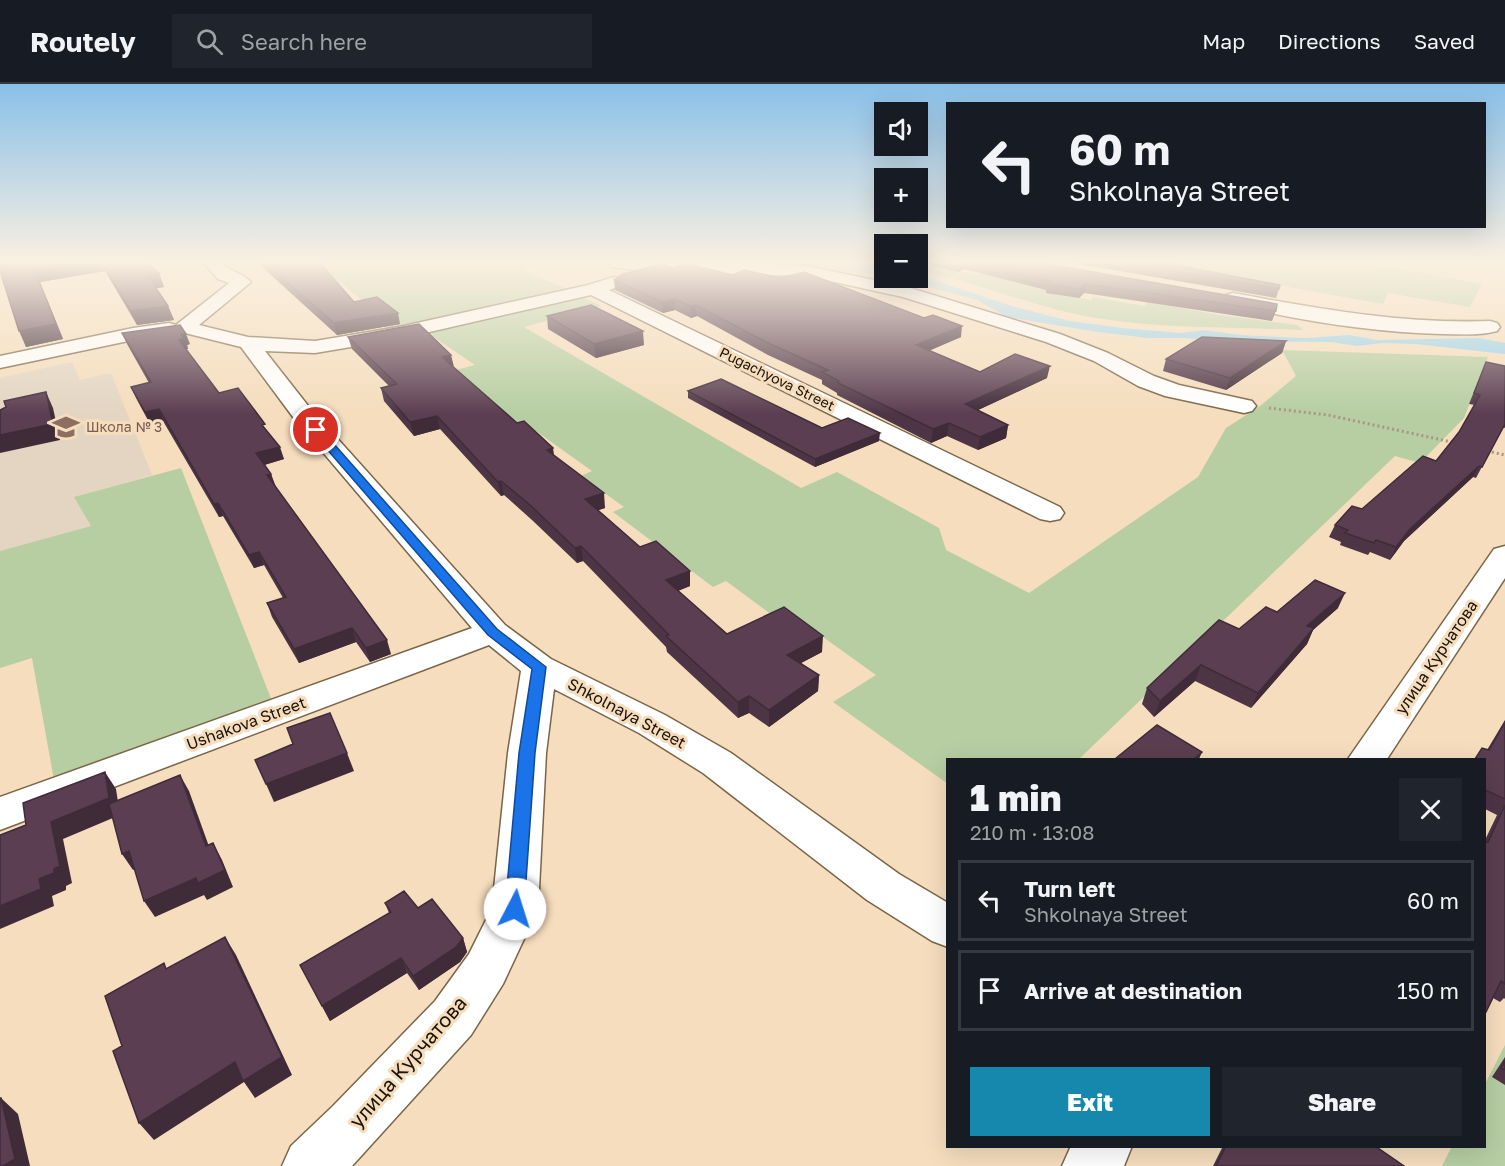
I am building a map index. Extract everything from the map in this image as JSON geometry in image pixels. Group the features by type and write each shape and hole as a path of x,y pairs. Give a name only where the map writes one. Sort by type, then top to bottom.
{"street":[{"path":"184,327 201,313"},
{"path":"0,362 133,333 184,327 248,343 315,347 399,333 485,313"},
{"name":"Pugachyova Street","path":"643,313 1050,513"},
{"path":"974,313 1101,357 1146,381 1173,391 1244,406"},
{"path":"1320,313 1442,328 1490,327"},
{"name":"Shkolnaya Street","path":"248,343 301,412 493,632 539,667 652,724 717,763 883,887 946,926"},
{"name":"улица Курчатова","path":"1368,758 1505,555"},
{"name":"Ushakova Street","path":"0,814 493,632"},
{"name":"улица Курчатова","path":"311,1166 352,1126 453,1018 486,969 515,909 527,753 539,667"},
{"path":"1091,1166 1103,1148"}],"path":[{"path":"1244,406 1328,415 1461,444"},
{"path":"1482,449 1505,455"}],"shaded area":[{"name":"Школа № 3","path":"72,362 80,380 111,373 152,475 75,497 91,526 0,551 0,378"}],"green space":[{"path":"398,313 477,313 381,331"},
{"path":"497,313 574,313 524,327 801,488 837,472 939,528 946,550 1029,593 1198,477 1226,428 1260,406 1296,376 1282,350 1488,357 1464,418 1420,463 1395,456 1080,758 946,758 946,783 833,702 876,675 791,614 779,620 726,581 713,587 613,512 624,507 581,476 592,471 536,431 521,435 484,408 497,404 452,371 475,365 425,331"},
{"path":"1074,313 1211,313 1297,325 1303,330 1178,326 1103,319"},
{"path":"181,468 272,701 54,780 32,658 0,668 0,551 91,526 74,497"},
{"path":"1505,1045 1505,1166 1442,1166 1451,1148 1486,1148 1486,1082"}],"water":[{"path":"1001,313 1041,313 1070,321 1180,333 1205,330 1239,335 1305,338 1349,335 1377,340 1479,338 1505,343 1505,354 1416,344 1381,343 1357,346 1331,342 1212,341 1148,338 1007,317"}],"building":[{"path":"13,313 52,313 56,324 19,331"},
{"path":"323,313 395,313 334,323"},
{"path":"557,313 608,313 643,331 594,344 547,316"},
{"path":"712,313 912,313 924,318 933,315 962,326 916,345 980,372 1015,354 1050,366 965,404 1008,425 980,437 949,423 933,429 838,383 839,381 822,372 828,370 768,343"},
{"path":"419,324 451,355 442,357 517,423 524,421 553,448 547,450 604,493 585,499 640,547 656,541 690,571 666,580 727,634 784,607 823,636 787,655 819,675 769,710 749,696 738,702 666,636 669,635 581,546 575,548 530,505 501,481 498,482 437,416 410,422 381,388 397,384 348,337"},
{"path":"180,325 186,334 181,335 184,338 179,340 219,393 238,388 265,424 262,425 280,447 256,453 271,474 267,475 387,640 366,648 352,628 294,649 267,603 286,597 259,552 249,555 218,503 214,504 159,409 145,412 131,387 151,382 122,333"},
{"path":"1202,337 1286,341 1230,378 1166,359"},
{"path":"1486,362 1505,366 1505,424 1482,467 1479,466 1410,529 1396,547 1376,540 1374,543 1345,533 1348,530 1335,525 1352,506 1362,509 1423,456 1436,461 1459,432 1480,395 1474,393"},
{"path":"721,379 822,428 848,418 880,433 815,459 688,391"},
{"path":"46,392 53,424 0,435 0,410 6,407 4,401"},
{"path":"1315,580 1345,593 1307,626 1314,628 1258,693 1201,665 1160,701 1147,688 1219,620 1239,629 1266,607 1277,612"},
{"path":"330,713 347,753 266,784 255,760 293,744 287,728"},
{"path":"1505,722 1505,799 1486,790 1486,758 1476,758 1482,748 1489,750"},
{"path":"1157,725 1202,752 1195,758 1116,758"},
{"path":"105,772 109,798 51,822 60,866 54,869 54,873 39,879 41,889 0,906 0,835 26,825 23,803"},
{"path":"180,775 206,846 213,843 225,870 198,883 196,878 144,901 129,851 122,854 109,804"},
{"path":"1505,805 1505,984 1501,981 1486,1012 1486,841 1488,842"},
{"path":"404,891 418,908 432,899 463,938 456,947 413,976 401,958 322,1006 300,965 391,912 385,903"},
{"path":"225,937 282,1057 243,1081 235,1062 139,1123 113,1051 122,1046 105,996 164,963 166,969"},
{"path":"0,1098 15,1159 3,1166 0,1166"},
{"path":"1225,1148 1378,1148 1404,1166 1216,1166"}],"place":[{"name":"Школа № 3","path":"66,427"}],"route":[{"path":"316,430 493,632 539,667 527,753 515,909"}]}
